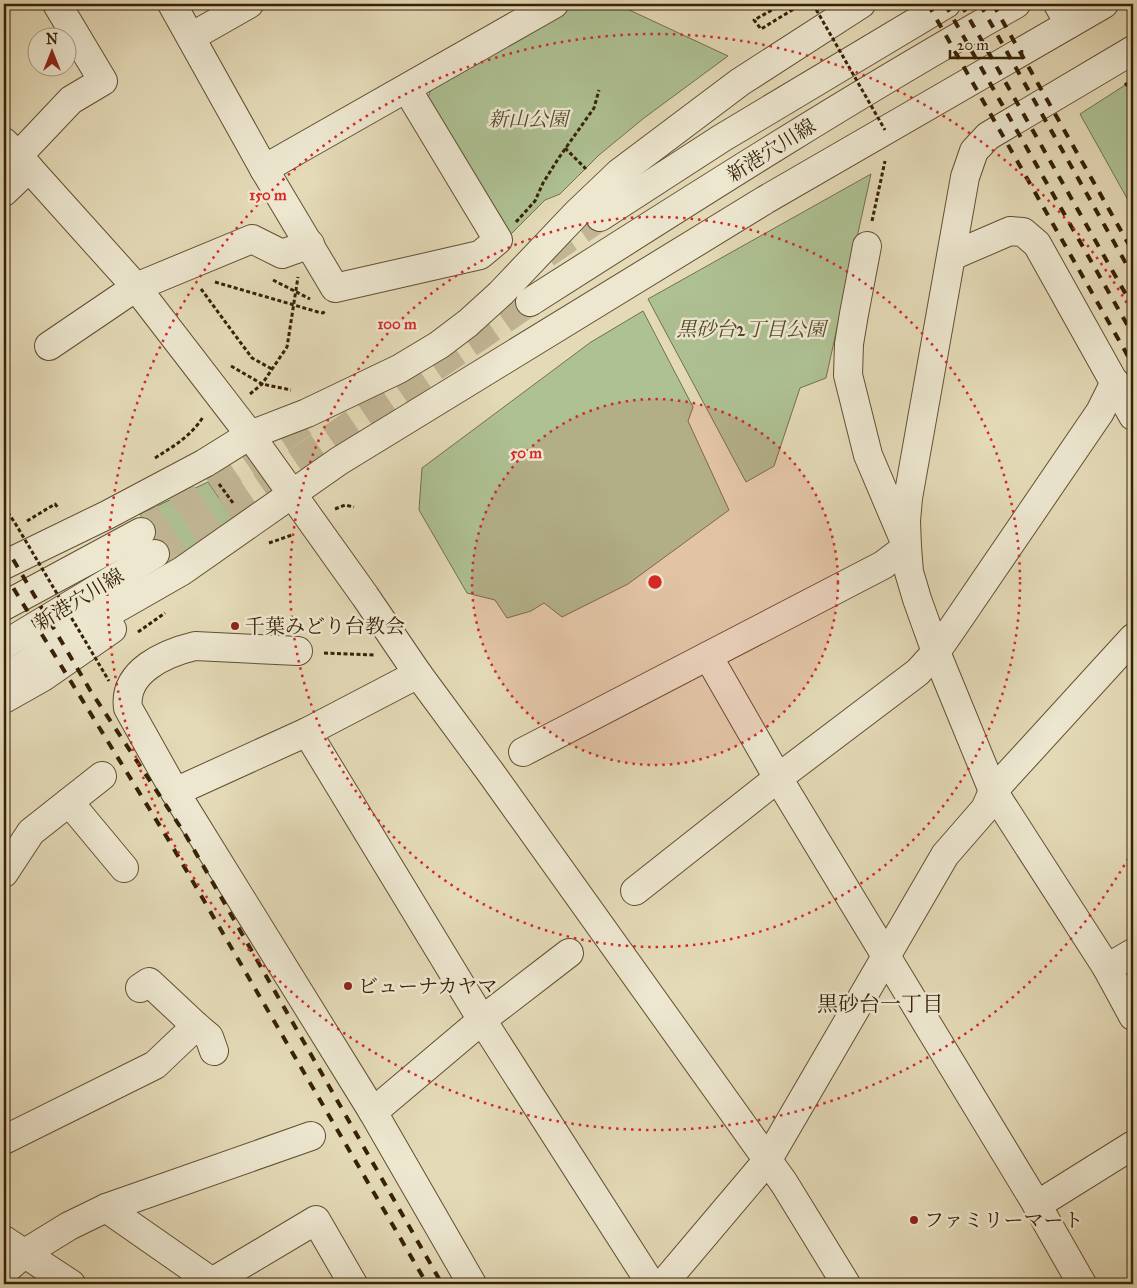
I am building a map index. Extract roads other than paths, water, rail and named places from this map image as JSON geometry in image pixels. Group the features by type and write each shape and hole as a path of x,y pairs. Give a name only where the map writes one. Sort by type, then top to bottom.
{"street":[{"path":"4,192 17,156 71,100 103,81 57,4"},
{"path":"172,4 264,169 335,288 480,255 498,240 406,89"},
{"path":"191,37 249,4"},
{"path":"4,565 107,515 205,463 250,435 307,413 399,369 439,345 468,323 501,293 577,213 619,173 740,82 861,4"},
{"name":"新港穴川線","path":"600,217 722,138 946,4"},
{"name":"新港穴川線","path":"530,302 706,190 932,51 1016,4"},
{"path":"4,677 70,635 182,571 348,455 765,200 886,142 1063,14 1104,4"},
{"path":"264,169 406,89 543,6"},
{"path":"1133,50 988,136 974,150 965,177 908,498 906,521 912,581 936,652 992,791 1107,968 1133,1016"},
{"path":"17,156 136,287 250,435 366,596 418,674 497,781 767,1161 784,1182 846,1284"},
{"path":"952,256 1010,231 1023,232 1037,244 1133,416"},
{"path":"49,346 136,287 252,238 282,254 310,244"},
{"path":"867,246 851,329 848,375 868,455 907,546"},
{"path":"635,892 778,778 918,672 936,652 1100,412 1115,382"},
{"name":"新港穴川線","path":"4,606 148,543 4,645"},
{"path":"523,752 883,565 907,546"},
{"path":"4,699 43,677 144,608 165,592 182,571"},
{"path":"662,1284 767,1161 945,855 985,809 992,791 1133,638"},
{"path":"298,651 195,646 180,650 167,655 137,677 128,690 128,708 175,792 373,1112 472,1284"},
{"path":"708,656 778,778 1037,1205 1082,1284"},
{"path":"175,792 307,732 418,674"},
{"path":"307,732 482,1020 650,1284"},
{"path":"4,873 31,832 102,776"},
{"path":"69,802 124,868"},
{"path":"373,1112 482,1020 569,953"},
{"path":"1107,968 1133,953"},
{"path":"140,988 149,982 209,1037 214,1051"},
{"path":"4,1140 155,1065 196,1026"},
{"path":"4,1271 14,1247 69,1226 106,1208 311,1136"},
{"path":"1037,1205 1133,1145"},
{"path":"106,1208 214,1283 316,1220 353,1284"},
{"path":"14,1247 71,1284"}],"tunnel":[{"path":"546,254 600,217"},
{"path":"155,554 219,515 530,302"},
{"path":"141,532 174,512 312,417"}],"railway":[{"path":"928,4 1133,365"},
{"path":"945,4 1133,335"},
{"path":"961,4 1133,307"},
{"path":"980,4 1133,276"},
{"path":"993,4 1133,252"},
{"path":"4,544 90,690 185,834 442,1284"},
{"path":"4,573 171,844 427,1284"}],"place":[{"name":"千葉みどり台教会","path":"235,626"},
{"name":"ビューナカヤマ","path":"348,986"},
{"name":"ファミリーマート","path":"914,1220"}],"district":[{"name":"黒砂台一丁目","path":"880,1004"}],"park label":[{"name":"新山公園","path":"528,119"},
{"name":"黒砂台2丁目公園","path":"751,329"}]}
